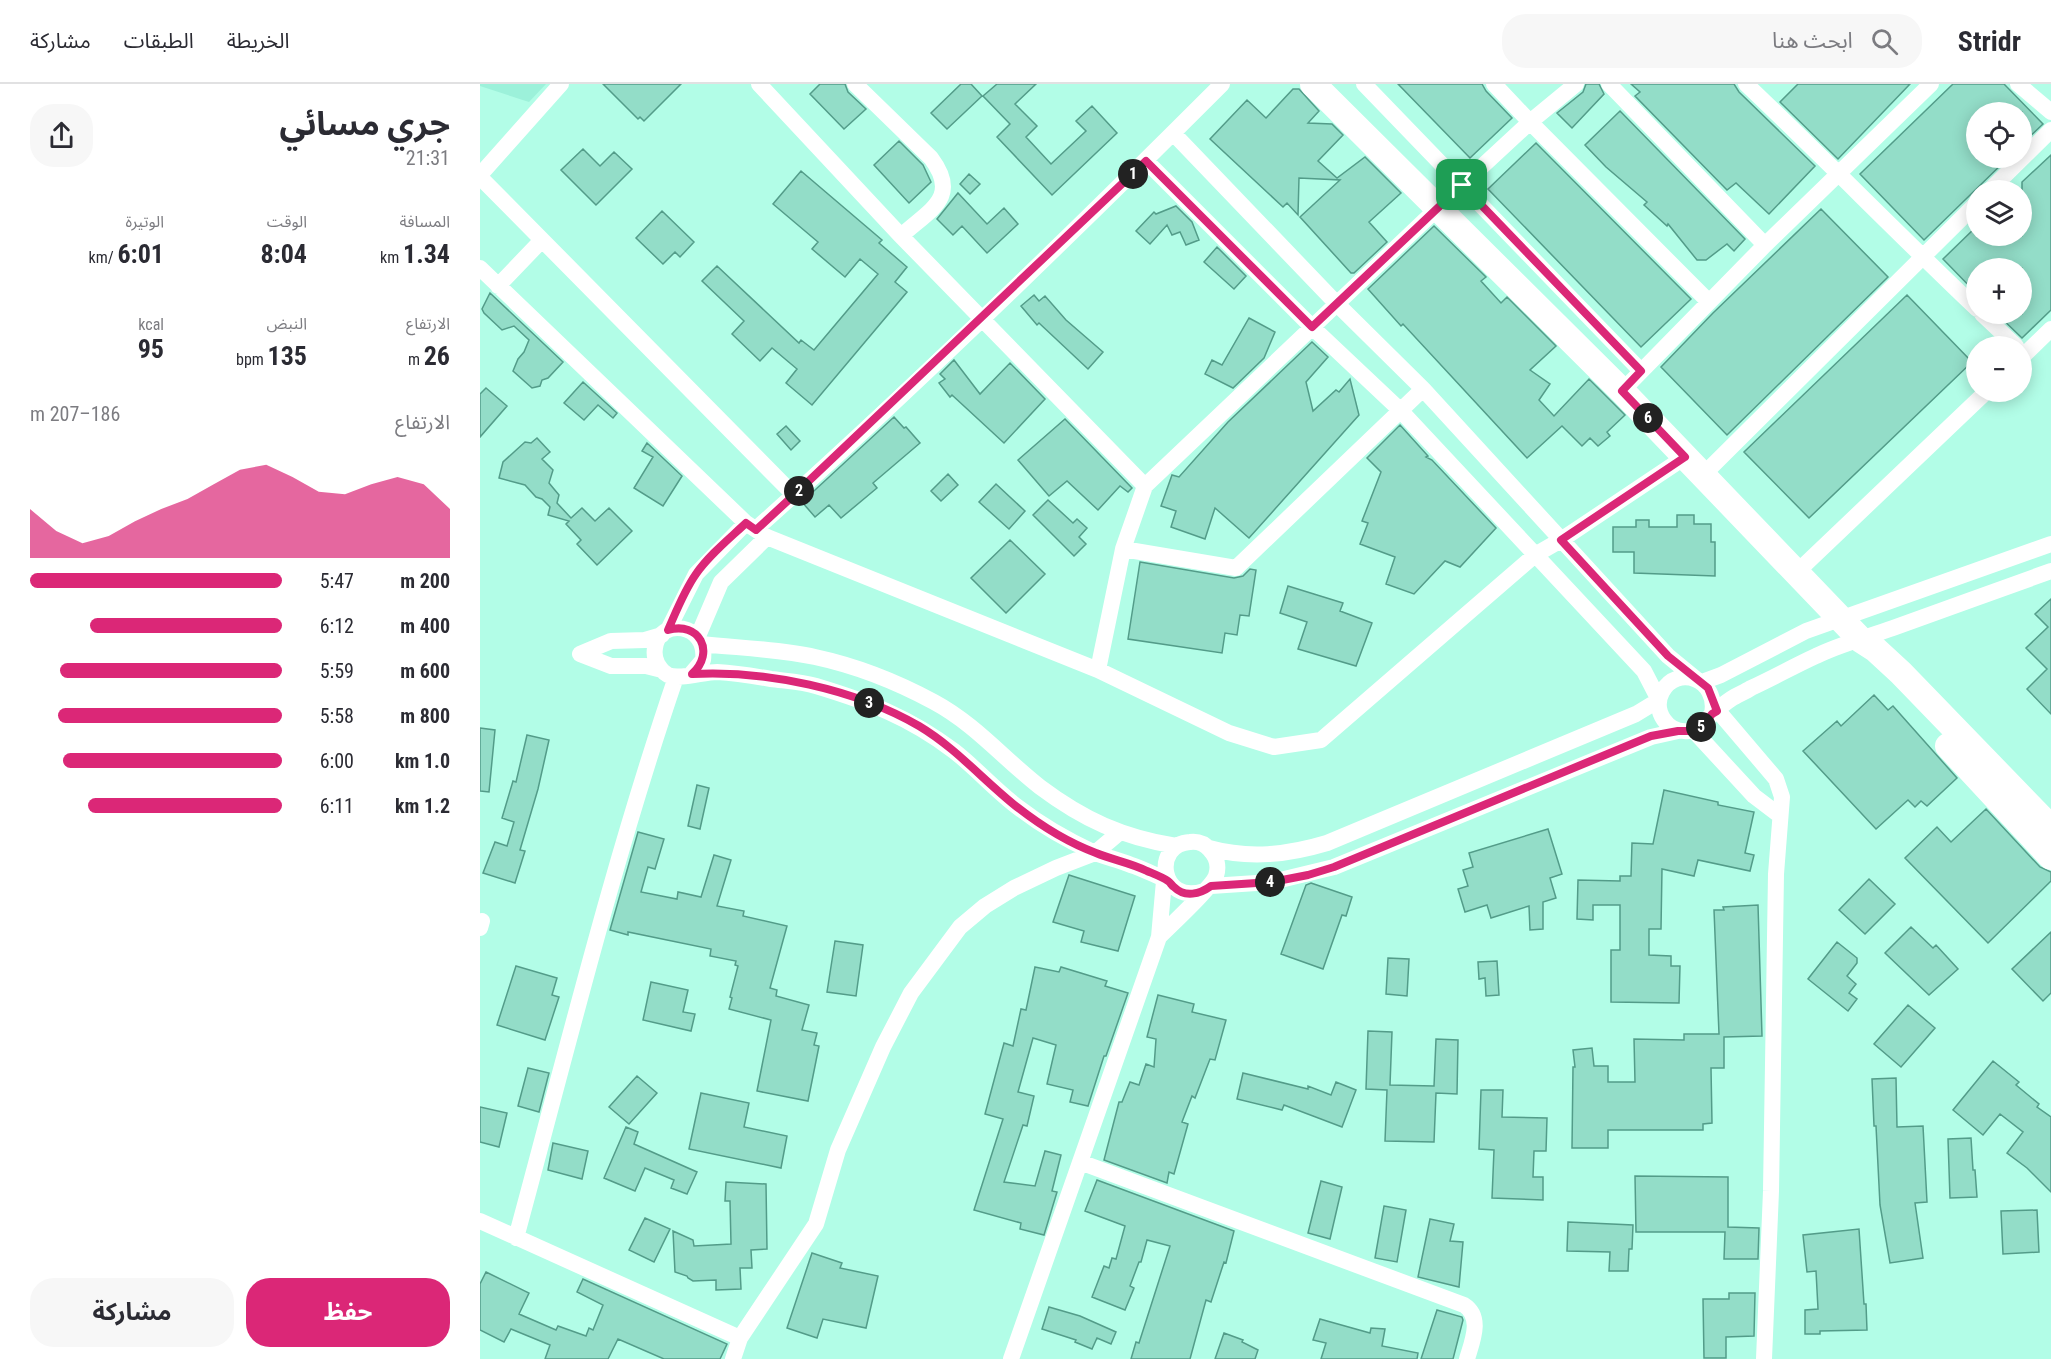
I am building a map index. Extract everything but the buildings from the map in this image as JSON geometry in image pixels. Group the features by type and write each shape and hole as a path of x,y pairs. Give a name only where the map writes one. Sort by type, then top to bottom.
{"main road":[{"path":"1313,84 1622,391 1861,640 1875,649 1901,673 2051,828"},
{"path":"1861,640 1870,658 1887,682 2051,857"}],"street":[{"path":"561,84 480,176 794,495"},
{"path":"759,84 901,236 1145,486"},
{"path":"855,84 931,158 941,172 945,185 941,199 901,236"},
{"path":"676,673 657,664 654,648 696,574 756,530 794,495 1146,161 1222,84"},
{"path":"1364,84 1641,371"},
{"path":"1494,84 1709,302"},
{"path":"1098,670 1123,549 1145,486 1462,185 1530,122 1576,84"},
{"path":"1609,84 1765,245"},
{"path":"1746,84 1840,173 1966,298"},
{"path":"1622,391 1765,245 1930,84"},
{"path":"2018,84 2051,112"},
{"path":"2000,180 2051,130"},
{"path":"1173,133 1337,304 1423,389 1668,656 1699,681 1712,696 1714,710 1776,779 1782,797 1776,874 1771,1191 1764,1359"},
{"path":"1146,161 1312,327 1400,410 1644,671 1659,700"},
{"path":"1702,476 1966,214"},
{"path":"498,286 542,240"},
{"path":"480,268 756,530 1098,670 1229,733 1274,747 1321,740 1535,555 1685,457"},
{"path":"1992,324 2005,336"},
{"path":"2032,344 2051,329"},
{"path":"1123,549 1236,568 1423,389"},
{"path":"1796,573 1976,402"},
{"path":"700,640 721,582 756,530"},
{"path":"1779,816 1754,796 1686,731 1669,726 1659,710 1662,691 1677,679 1699,681 1720,675 1806,631 2051,544"},
{"path":"516,1238 648,757 676,673 703,660 704,652 700,640 692,631 684,628 645,640 611,640 580,654 610,666 646,666 676,673 738,674 809,684 864,700 920,726 956,753 1018,808 1067,839 1095,853 1166,876 1180,892 1196,894 1207,888 1272,882 1334,867 1651,736 1702,727 1714,710 1732,698 1818,655 2051,571"},
{"path":"700,640 814,657 875,674 935,703 978,731 1040,786 1098,824 1146,841 1176,846 1193,842 1201,843 1209,848 1214,854 1218,871 1207,888 1160,937"},
{"path":"1209,848 1248,855 1270,855 1327,843 1636,714 1659,700"},
{"path":"733,1359 740,1338 816,1224 838,1150 883,1047 911,993 960,927 985,906 1014,888 1095,853 1120,832"},
{"path":"1011,1359 1160,937 1170,853 1176,846"},
{"path":"1080,1162 1464,1305 1470,1309 1474,1317 1475,1331 1467,1359"},
{"path":"480,1221 740,1338"}],"shaded area":[{"path":"480,84 546,84 529,102 480,86"}],"route":[{"path":"1146,161 1312,327 1462,185 1641,371 1622,391 1685,457 1561,540 1668,656 1708,688 1717,711 1702,727 1694,731 1678,731 1651,736 1334,867 1272,882 1211,886 1196,894 1188,894 1180,892 1169,881 1148,871 1095,853 1067,839 1018,808 956,753 920,726 864,700 809,684 717,672 692,674 703,660 704,652 698,636 684,628 668,630 696,574 746,523 756,530 1146,161"}]}
